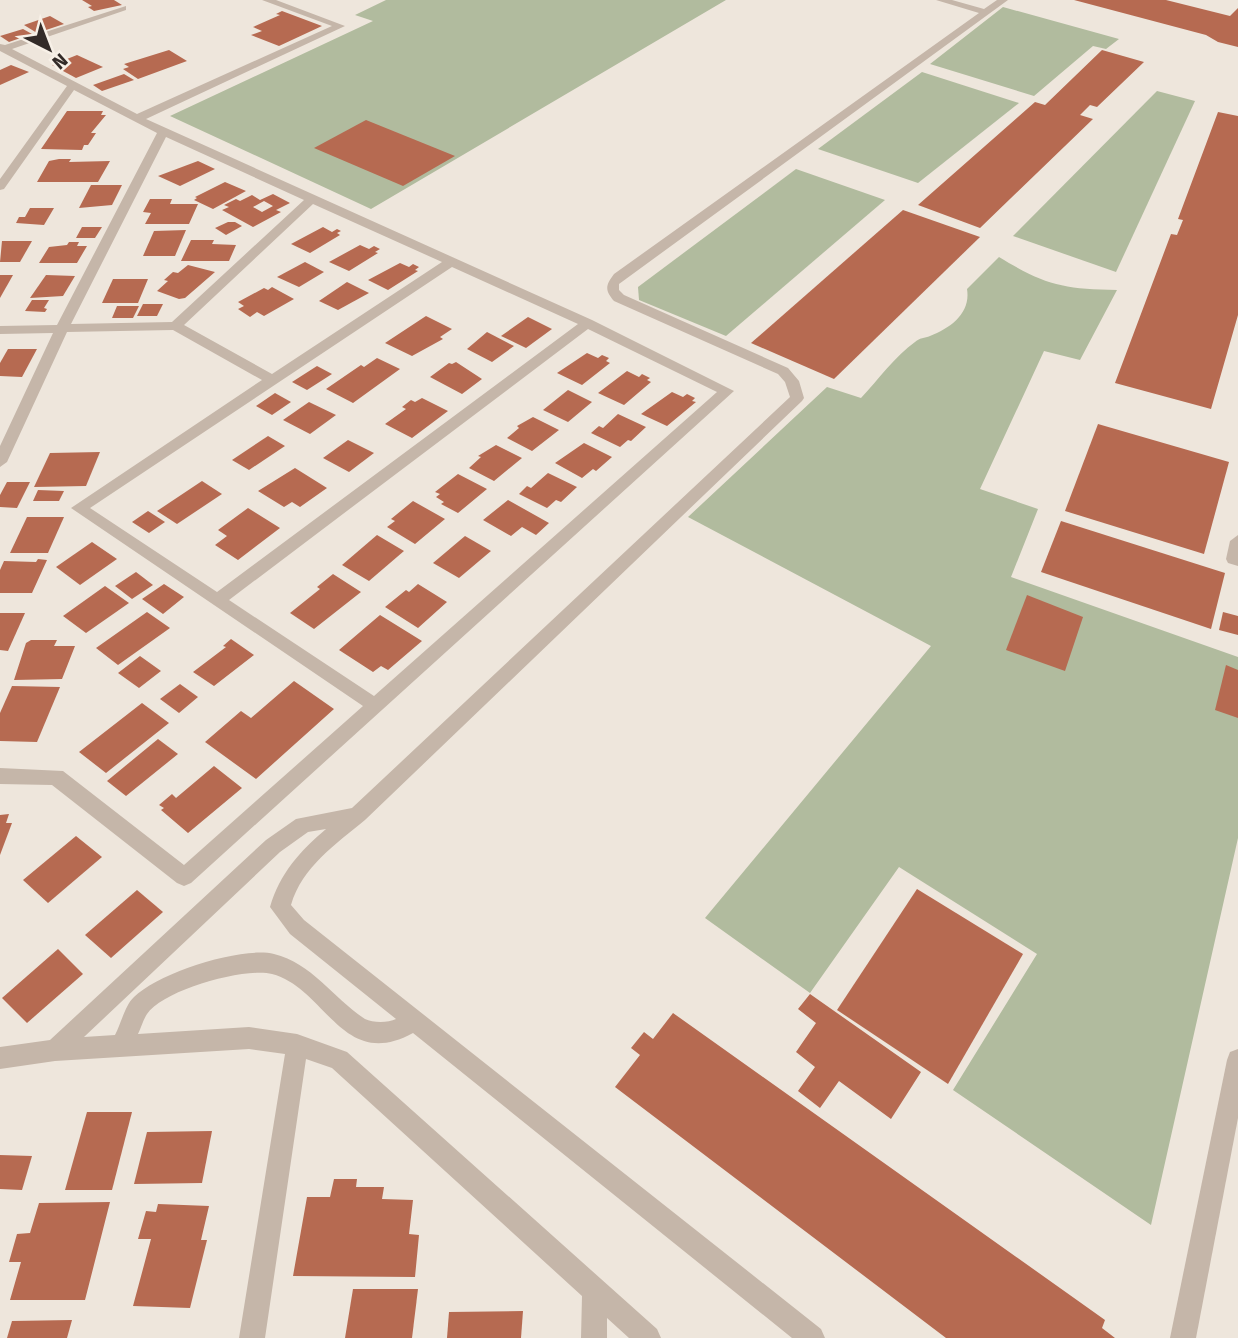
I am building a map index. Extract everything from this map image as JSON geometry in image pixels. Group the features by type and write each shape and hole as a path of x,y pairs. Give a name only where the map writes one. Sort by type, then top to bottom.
{"street":[{"path":"135,119 340,26 267,0"},
{"path":"941,0 985,12"},
{"path":"812,1338 297,927 280,907 290,877 314,852 358,814 797,398 792,381 783,371 619,298 613,291 612,284 618,277 1003,0"},
{"path":"2,48 123,9"},
{"path":"0,776 56,777 184,877 727,391 587,323 135,119 2,48"},
{"path":"0,187 5,172 73,85"},
{"path":"0,461 61,330 163,132"},
{"path":"176,326 313,198"},
{"path":"376,706 79,508 451,262"},
{"path":"219,599 587,323"},
{"path":"0,330 176,326 274,381"},
{"path":"1238,541 1234,559 1238,560"},
{"path":"55,1050 272,846 303,825 358,814"},
{"path":"122,1046 140,1005 171,984 214,968 272,963 298,976 363,1031 392,1032 416,1020"},
{"path":"0,1059 55,1050 249,1038 297,1045 339,1060 648,1338"},
{"path":"252,1338 297,1045"},
{"path":"1183,1338 1238,1060"},
{"path":"594,1338 595,1291"}],"green space":[{"path":"386,0 726,0 371,209 170,116 373,21 355,15"},
{"path":"1003,7 1119,39 1106,49 1093,46 1034,96 930,64"},
{"path":"922,72 1019,103 918,183 818,149"},
{"path":"1157,91 1195,101 1116,272 1013,236"},
{"path":"796,169 885,200 726,336 639,300 638,287"},
{"path":"999,257 1029,274 1055,284 1117,290 1080,360 1044,351 980,489 1038,509 1011,577 1238,657 1238,838 1151,1225 953,1090 1037,954 899,867 810,993 705,918 931,646 688,517 827,387 861,398 908,348 918,340 938,333 952,324 966,305 967,289"}],"building":[{"path":"82,0 114,0 122,5 94,11 88,7 92,6"},
{"path":"1074,0 1166,0 1230,16 1238,8 1238,47 1218,42 1206,35"},
{"path":"282,11 322,26 279,46 251,35 262,31 253,27 280,15 276,14"},
{"path":"50,16 64,24 37,33 24,25"},
{"path":"23,29 32,34 9,42 0,36"},
{"path":"169,50 187,61 138,79 123,69 129,67 124,64"},
{"path":"1102,50 1144,62 1097,107 1090,105 1080,115 1093,119 980,228 918,205 1035,102 1045,105"},
{"path":"77,55 103,67 76,78 52,65"},
{"path":"11,65 29,72 0,85 0,70"},
{"path":"124,74 134,80 102,91 93,85"},
{"path":"67,111 103,111 101,115 106,115 91,133 96,133 82,150 41,149"},
{"path":"1218,112 1238,116 1238,315 1211,409 1115,383 1171,234 1177,235 1183,220 1178,219"},
{"path":"366,120 455,156 403,186 314,148"},
{"path":"71,159 69,162 110,161 98,182 37,182 49,161"},
{"path":"198,161 215,169 180,186 158,176"},
{"path":"225,182 246,191 213,209 194,200 197,198 195,197"},
{"path":"91,185 122,185 112,205 79,208"},
{"path":"273,194 290,203 276,210 281,212 253,227 222,210 229,207 224,205 236,199 240,201 252,195 260,200","holes":["264,201 273,206 262,212 253,207"]},
{"path":"150,199 172,199 170,204 198,204 189,224 145,224 151,213 143,212"},
{"path":"30,208 54,208 44,225 16,223 19,217 25,217"},
{"path":"903,210 980,237 834,379 751,343"},
{"path":"228,222 242,226 226,235 215,228"},
{"path":"82,227 102,227 95,238 76,238"},
{"path":"323,227 332,232 337,229 341,231 337,233 340,235 310,253 291,244"},
{"path":"186,230 175,256 143,256 154,231"},
{"path":"191,240 214,240 212,244 236,245 229,261 181,261"},
{"path":"2,241 32,241 20,262 0,262"},
{"path":"69,242 79,242 77,246 87,246 77,263 39,263 49,247 67,245"},
{"path":"360,245 369,249 374,246 380,249 375,252 378,253 349,271 329,262"},
{"path":"305,262 324,272 299,287 277,277"},
{"path":"400,263 409,267 413,264 419,267 415,270 418,271 388,290 368,280"},
{"path":"188,265 215,272 185,298 179,299 157,291 173,272 178,273"},
{"path":"0,275 13,275 0,298"},
{"path":"46,275 75,276 63,296 30,298"},
{"path":"113,279 148,279 138,303 102,303"},
{"path":"347,282 369,293 338,310 319,301"},
{"path":"272,287 294,299 264,316 257,312 250,317 238,309 244,306 238,302 264,288 268,290"},
{"path":"32,300 49,300 44,308 47,309 45,312 25,311"},
{"path":"143,304 163,304 157,316 137,316"},
{"path":"117,306 139,306 133,318 112,318"},
{"path":"426,316 452,329 440,337 443,339 412,356 385,343"},
{"path":"528,317 552,329 526,348 501,336"},
{"path":"487,332 514,346 492,362 467,349"},
{"path":"8,349 37,349 22,377 0,376 0,363"},
{"path":"587,353 598,358 602,355 609,358 606,361 610,363 582,385 557,373"},
{"path":"377,358 400,369 353,403 326,389 361,365 364,367"},
{"path":"456,362 482,379 462,394 430,377 449,363"},
{"path":"317,366 332,374 307,390 292,382"},
{"path":"627,371 639,377 642,374 650,378 647,380 651,382 624,405 598,393"},
{"path":"568,390 592,402 568,422 543,410"},
{"path":"672,392 683,397 687,394 695,398 692,401 696,402 667,426 641,414"},
{"path":"275,393 291,402 272,415 256,406"},
{"path":"422,398 448,411 412,438 385,424 406,409 402,407 411,400 415,402"},
{"path":"309,402 336,415 310,434 283,420"},
{"path":"618,414 646,427 620,447 591,433 599,426 603,428"},
{"path":"533,417 559,430 532,451 507,438 519,428 517,426"},
{"path":"1098,424 1229,462 1204,554 1065,511"},
{"path":"268,436 285,446 249,470 232,460"},
{"path":"348,440 374,453 349,472 323,458"},
{"path":"584,443 612,457 596,471 593,469 582,478 555,463"},
{"path":"496,445 522,458 494,481 469,468 481,457 478,456"},
{"path":"100,452 86,486 34,487 50,453"},
{"path":"295,468 327,488 300,507 292,502 284,507 258,491"},
{"path":"548,473 577,487 561,502 556,500 547,508 519,494 527,486 531,488"},
{"path":"458,474 487,489 458,513 441,504 444,502 436,497 440,494 435,492"},
{"path":"202,481 222,494 177,524 157,511"},
{"path":"7,482 30,482 17,508 0,507 0,495"},
{"path":"38,490 64,491 59,501 33,501"},
{"path":"508,500 549,523 536,535 522,527 511,536 483,520"},
{"path":"413,501 445,519 415,544 387,527 395,521 391,519"},
{"path":"248,508 280,528 238,560 215,545 227,536 218,530"},
{"path":"148,511 165,522 149,533 132,522"},
{"path":"27,517 64,517 48,553 10,553"},
{"path":"1061,521 1225,573 1211,629 1041,572"},
{"path":"377,535 404,551 369,581 342,565"},
{"path":"465,536 491,551 459,578 433,563"},
{"path":"92,542 117,559 80,585 56,567"},
{"path":"38,559 47,560 32,593 0,593 0,570 4,561 36,562"},
{"path":"136,572 153,585 132,599 115,586"},
{"path":"333,574 361,592 314,629 290,613 320,589 317,587"},
{"path":"164,584 184,597 163,614 142,599"},
{"path":"418,584 447,602 418,628 385,607"},
{"path":"105,586 129,603 86,633 63,616"},
{"path":"1027,595 1083,617 1065,671 1006,650"},
{"path":"147,612 170,628 118,665 96,648"},
{"path":"1223,612 1238,616 1238,635 1219,630"},
{"path":"0,613 25,613 8,651 0,650"},
{"path":"380,615 422,641 388,670 381,666 373,672 339,650"},
{"path":"231,639 254,655 214,686 193,672 226,647 223,646"},
{"path":"31,640 57,640 54,646 75,646 62,679 14,680 26,643"},
{"path":"140,656 161,671 139,688 118,673"},
{"path":"1226,665 1238,670 1238,718 1215,710"},
{"path":"294,681 334,709 256,779 205,742 241,711 251,718"},
{"path":"180,684 198,697 179,713 160,699"},
{"path":"12,686 60,687 37,742 0,741 0,713"},
{"path":"142,703 169,723 106,773 79,752"},
{"path":"158,739 178,754 126,796 107,781"},
{"path":"214,766 242,788 188,833 161,810 164,808 159,805 172,794 176,798"},
{"path":"9,814 6,823 12,823 0,855 0,815"},
{"path":"76,836 102,857 48,903 23,880"},
{"path":"917,889 1023,954 948,1084 837,1010"},
{"path":"137,890 163,912 111,958 85,935"},
{"path":"58,949 83,974 27,1023 2,998"},
{"path":"810,994 921,1072 891,1119 839,1081 820,1108 798,1091 815,1067 796,1052 816,1023 798,1009"},
{"path":"673,1013 1105,1320 1102,1328 1115,1338 946,1338 615,1087 640,1055 631,1048 644,1032 653,1039"},
{"path":"87,1112 132,1112 112,1190 65,1190"},
{"path":"212,1131 202,1183 134,1184 147,1132"},
{"path":"0,1155 32,1156 22,1190 0,1189"},
{"path":"334,1179 357,1179 356,1187 384,1187 382,1199 413,1200 409,1234 419,1235 415,1277 293,1276 307,1197 330,1197"},
{"path":"110,1202 85,1300 10,1300 21,1262 9,1262 17,1234 30,1233 39,1203"},
{"path":"158,1204 209,1206 201,1240 207,1240 190,1308 133,1306 151,1239 138,1239 146,1211 156,1212"},
{"path":"353,1289 418,1289 412,1338 345,1338"},
{"path":"523,1311 521,1338 447,1338 449,1312"},
{"path":"72,1320 67,1338 7,1338 12,1321"}]}
